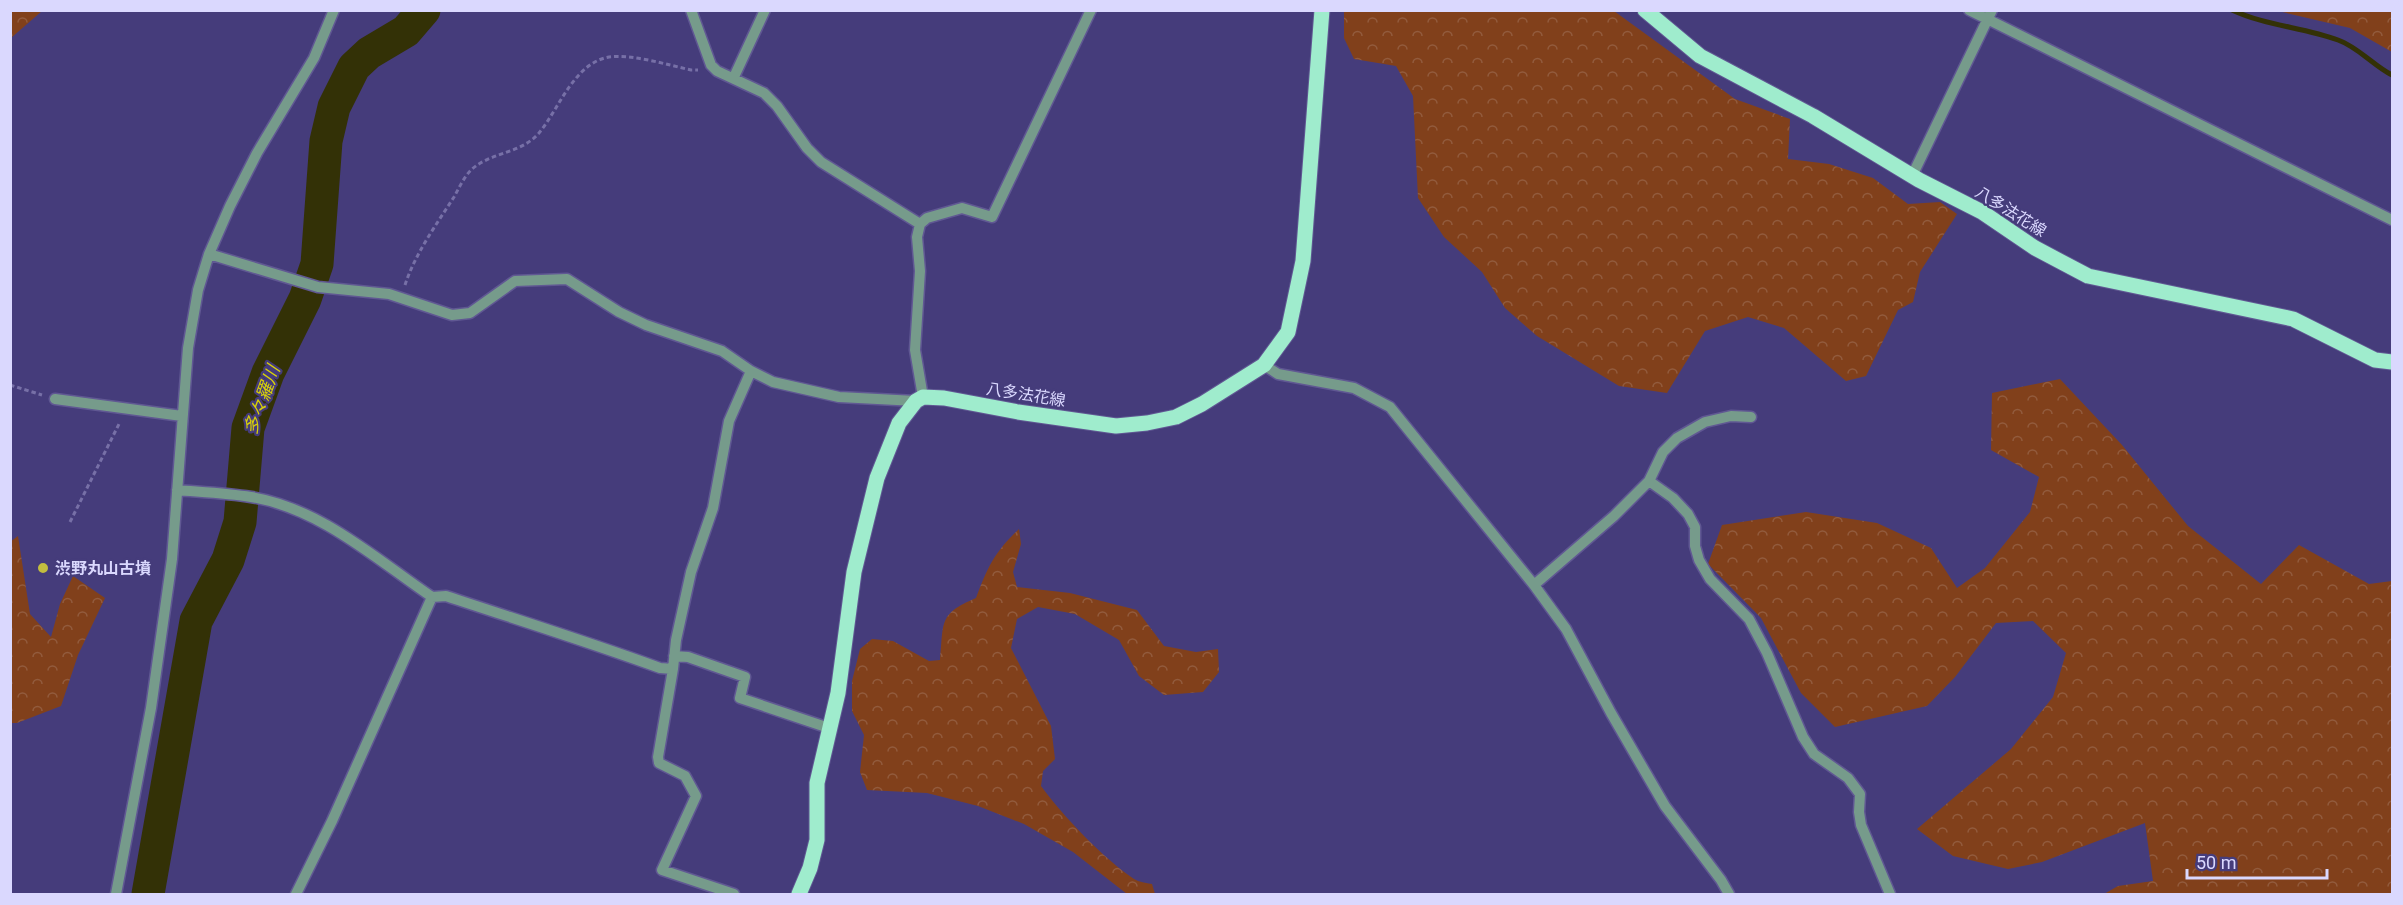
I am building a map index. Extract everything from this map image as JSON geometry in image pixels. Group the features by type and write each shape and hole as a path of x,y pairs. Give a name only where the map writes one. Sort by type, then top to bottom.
{"main road":[{"name":"八多法花線","path":"920,399 944,398 1018,412 1116,426 1176,417 1202,404 1264,365 1288,332 1303,261 1322,10"},
{"name":"八多法花線","path":"1645,10 1700,56 1813,116 1912,176 1982,212 2035,248 2088,276 2293,319 2375,360 2392,362"},
{"path":"799,894 810,868 817,840 817,783 838,693 854,572 876,478 899,423 920,399"}],"street":[{"path":"116,894 151,708 172,559 182,416 198,290 209,254 230,206 257,153 314,58 334,10"},
{"path":"691,10 711,65 717,71 764,93 777,106 807,148 821,162 920,224"},
{"path":"734,77 765,10"},
{"path":"209,254 318,287 389,294 452,315 470,312 515,281 567,279 619,312 646,325 722,351 751,371 773,382 839,397 920,399 915,350 920,271 917,237 920,224 927,218 962,208 992,217 1091,10"},
{"path":"1969,10 1990,15 2392,220"},
{"path":"1912,176 1990,15"},
{"path":"1264,365 1278,374 1354,388 1390,407 1534,585 1566,630 1665,806 1729,894"},
{"path":"734,894 662,870 696,796 685,776 659,763 657,757 676,640 691,572 713,508 729,422 751,371"},
{"path":"55,399 182,416"},
{"path":"1534,585 1614,516 1650,481 1663,453 1677,438 1705,422 1731,416 1751,417"},
{"path":"1650,481 1673,498 1688,514 1695,527 1695,546 1699,560 1710,579 1749,619 1767,653 1803,738 1814,754 1848,778 1860,794 1861,825 1890,894"},
{"path":"177,490 252,497 297,512 349,537 432,597 446,596 580,639 660,669 673,669"},
{"path":"296,894 332,821 432,597"},
{"path":"674,656 688,657 745,676 740,698 830,728"}],"path":[{"path":"403,298 405,283 434,229 472,170 522,147 538,134 573,82 591,65 609,57 630,58 691,70 705,69 711,65"},
{"path":"10,385 55,399"},
{"path":"70,522 128,407"}],"green space":[{"path":"11,10 42,10 42,11 11,38"},
{"path":"1344,11 1614,11 1735,99 1790,119 1788,159 1829,164 1873,178 1908,204 1940,202 1957,214 1920,272 1913,302 1898,310 1866,376 1846,381 1784,328 1748,317 1705,331 1667,393 1619,386 1537,336 1505,308 1482,272 1444,237 1418,198 1413,96 1396,66 1354,59 1344,38"},
{"path":"2278,11 2392,11 2392,52 2350,28"},
{"path":"2060,379 2122,445 2188,526 2261,584 2299,545 2369,584 2392,581 2392,894 2104,894 2118,886 2153,881 2145,823 2042,862 2008,869 1953,856 1917,829 2011,749 2053,697 2066,653 2033,621 1996,623 1955,677 1927,706 1835,727 1801,693 1761,618 1708,564 1722,525 1806,512 1877,523 1931,548 1957,588 1985,568 2030,512 2039,477 1991,450 1992,393"},
{"path":"1019,529 1021,544 1013,572 1017,587 1070,593 1137,610 1164,646 1196,652 1218,649 1219,672 1203,692 1164,695 1139,676 1119,640 1075,614 1038,607 1017,619 1011,648 1051,726 1055,759 1043,771 1041,786 1060,810 1097,848 1134,879 1152,884 1155,894 1127,894 1073,852 1024,824 978,806 927,793 867,790 860,772 864,735 852,711 852,681 860,649 872,639 893,641 929,661 940,660 945,621 955,609 976,598 993,560"},
{"path":"18,536 30,614 51,637 60,604 73,576 105,598 78,655 61,706 17,723 11,723 10,542"}],"waterway":[{"name":"多々羅川","path":"148,894 196,621 228,560 240,522 248,428 268,373 305,299 317,264 326,141 334,107 354,67 369,53 406,31 424,10"},
{"path":"2232,10 2258,20 2338,40 2392,75"}],"place":[{"name":"渋野丸山古墳","path":"43,568"}]}
